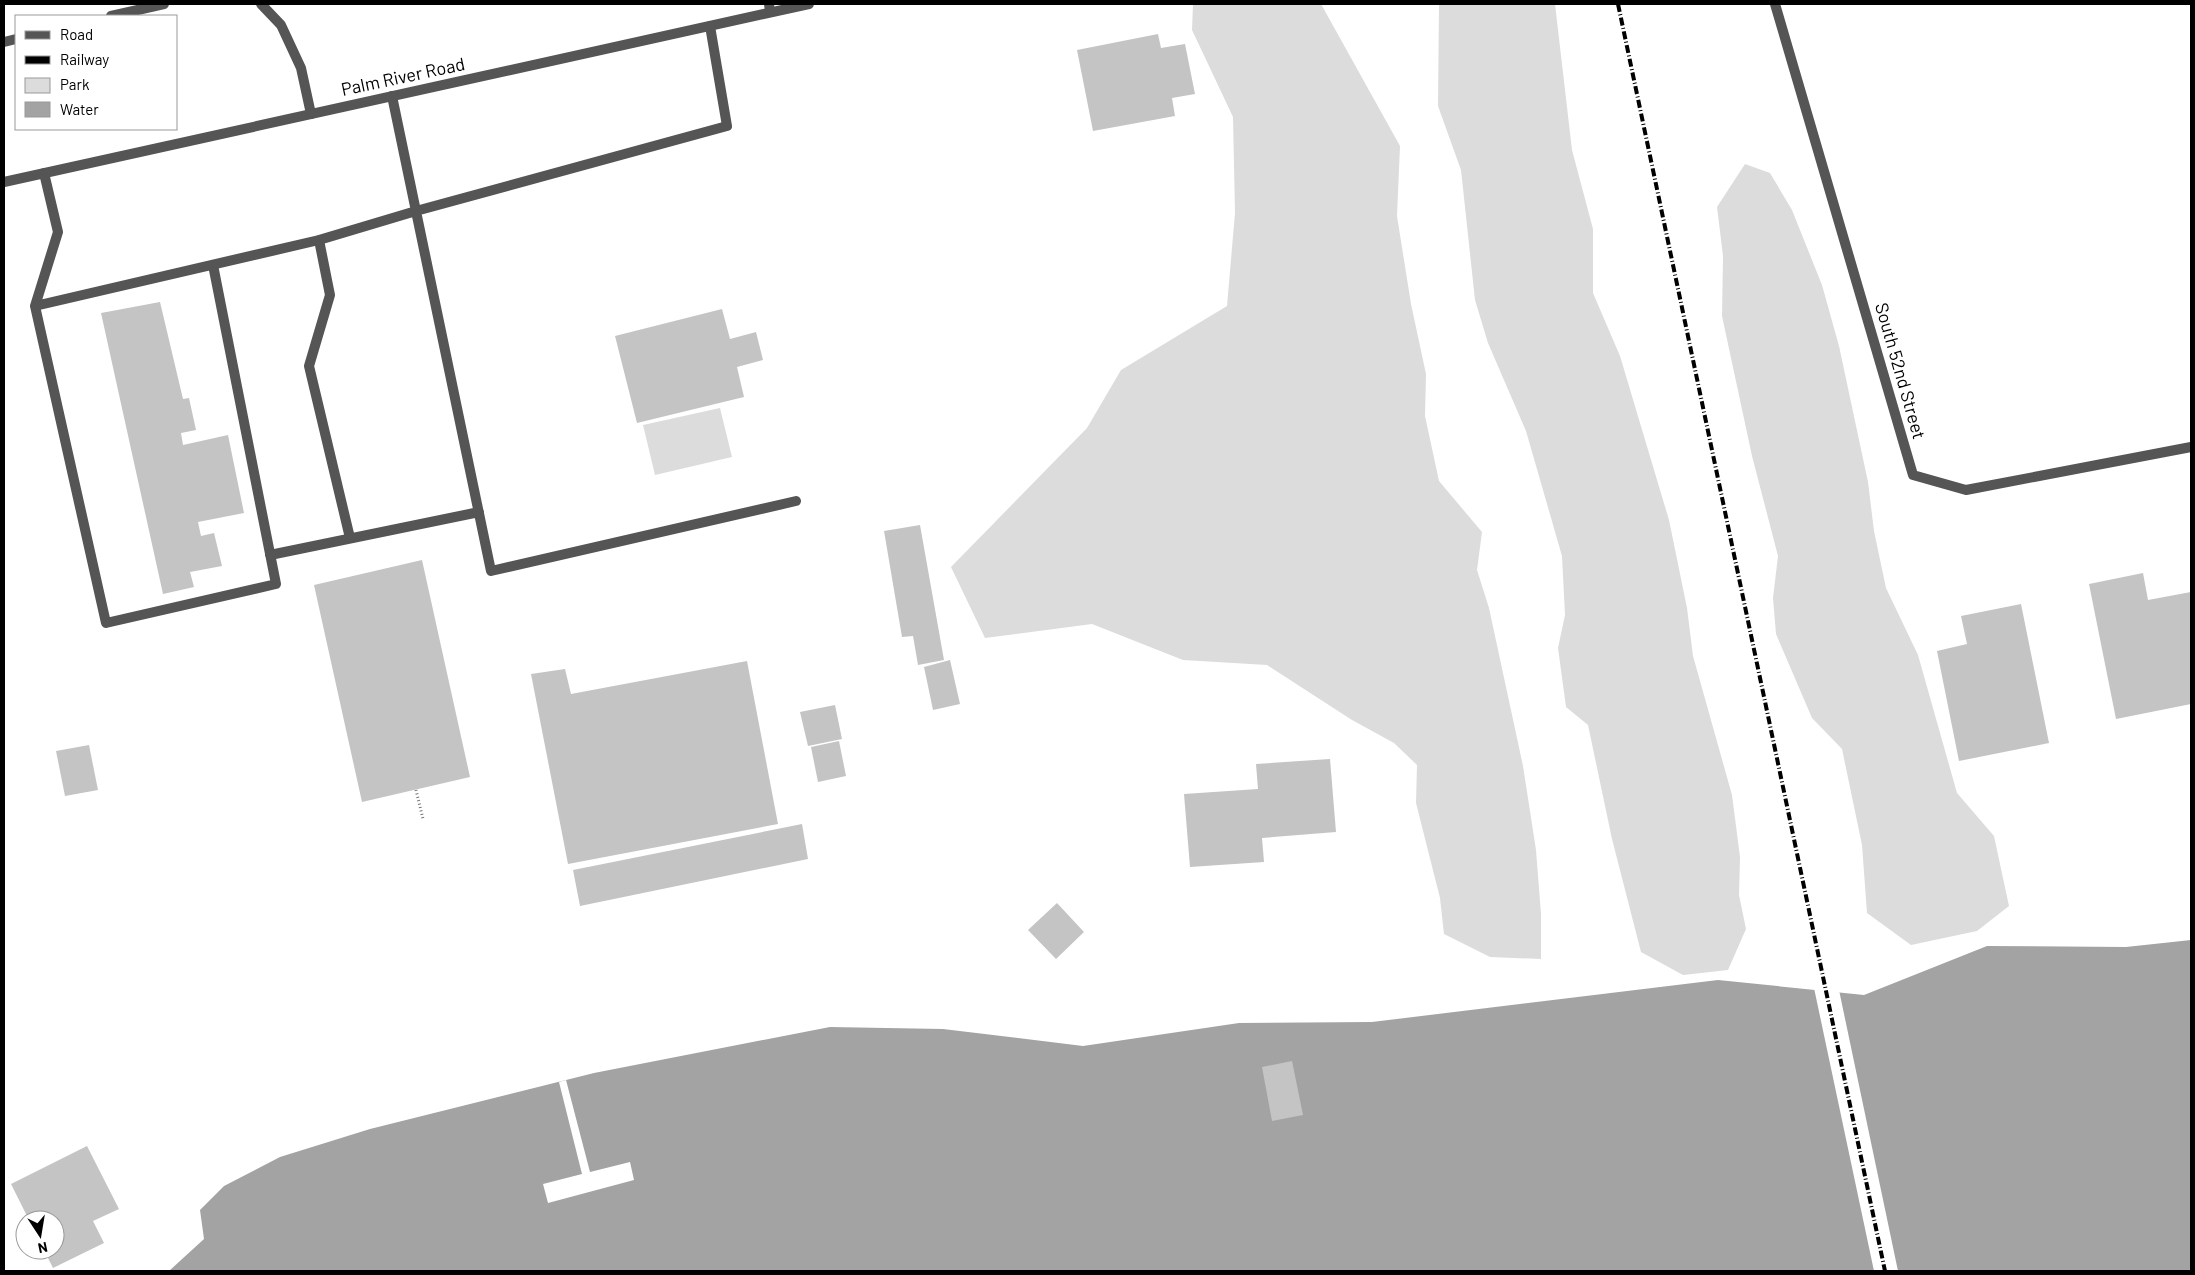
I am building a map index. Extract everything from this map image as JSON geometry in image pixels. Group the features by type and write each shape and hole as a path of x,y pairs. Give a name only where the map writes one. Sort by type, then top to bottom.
{"street":[{"path":"115,15 164,4"},
{"path":"261,4 281,25 301,68 311,114"},
{"name":"Palm River Road","path":"4,182 710,26 769,8 809,4"},
{"name":"South 52nd Street","path":"1775,4 1913,475 1966,490 2191,447"},
{"path":"35,306 319,240 416,211 727,126 710,26"},
{"path":"392,96 491,571 796,501"},
{"path":"44,173 58,232 35,306 106,623 276,584 213,265"},
{"path":"319,240 330,295 309,366 350,538"},
{"path":"270,555 479,512"}],"path":[{"path":"416,790 423,819"}],"green space":[{"path":"1193,4 1321,4 1400,146 1397,216 1411,304 1426,374 1425,416 1439,481 1482,532 1477,570 1489,608 1523,766 1536,850 1541,914 1541,959 1490,957 1444,934 1440,898 1416,803 1417,765 1394,743 1352,720 1267,665 1183,660 1092,624 985,638 951,567 1087,428 1121,370 1227,306 1235,213 1233,117 1192,30"},
{"path":"1439,4 1555,4 1572,150 1593,229 1593,293 1620,356 1669,520 1687,608 1693,656 1732,795 1740,857 1739,895 1746,929 1728,970 1683,975 1641,952 1612,839 1588,725 1566,707 1558,648 1565,615 1562,556 1526,431 1488,343 1475,300 1461,170 1438,106"},
{"path":"1745,164 1770,173 1792,210 1822,285 1839,346 1868,482 1874,531 1886,588 1918,655 1957,793 1994,836 2009,906 1977,931 1911,945 1867,913 1862,845 1842,749 1812,718 1776,634 1773,598 1778,556 1752,456 1722,316 1723,256 1717,207"},
{"path":"720,408 732,457 655,475 643,425"}],"water":[{"path":"2191,940 2191,1271 169,1271 204,1239 200,1210 224,1186 280,1157 370,1129 594,1073 830,1027 943,1029 1083,1046 1239,1023 1372,1022 1718,980 1864,995 1987,946 2126,947"}],"pier":[{"path":"1814,988 1839,990 1898,1271 1874,1271"},
{"path":"566,1080 590,1172 630,1162 634,1180 548,1203 543,1184 582,1174 559,1082"}],"building":[{"path":"1158,34 1161,48 1185,44 1195,94 1172,98 1175,116 1093,131 1077,50"},
{"path":"160,302 183,399 189,398 196,430 181,433 183,445 228,435 244,513 198,522 201,536 214,533 222,566 190,572 194,587 163,594 101,313"},
{"path":"722,309 730,339 756,332 763,360 737,367 744,397 637,423 615,336"},
{"path":"920,525 944,660 918,665 913,636 902,637 884,531"},
{"path":"422,560 470,777 362,802 314,585"},
{"path":"2143,573 2148,600 2191,592 2191,704 2116,719 2089,584"},
{"path":"2021,604 2049,743 1959,761 1937,651 1967,644 1961,616"},
{"path":"950,660 960,704 933,710 924,667"},
{"path":"747,661 778,824 568,864 531,674 565,669 571,694"},
{"path":"835,705 842,739 808,746 800,712"},
{"path":"839,741 846,776 818,782 811,747"},
{"path":"89,745 98,790 65,796 56,751"},
{"path":"1330,759 1336,832 1262,838 1264,862 1190,867 1184,794 1258,789 1256,764"},
{"path":"802,824 808,859 580,906 573,870"},
{"path":"1057,903 1084,932 1056,959 1028,930"},
{"path":"1292,1061 1303,1115 1272,1121 1262,1067"},
{"path":"87,1146 119,1209 93,1221 104,1243 53,1268 49,1260 65,1260 65,1210 24,1210 11,1184"}],"railway":[{"path":"1618,4 1885,1271"}]}
